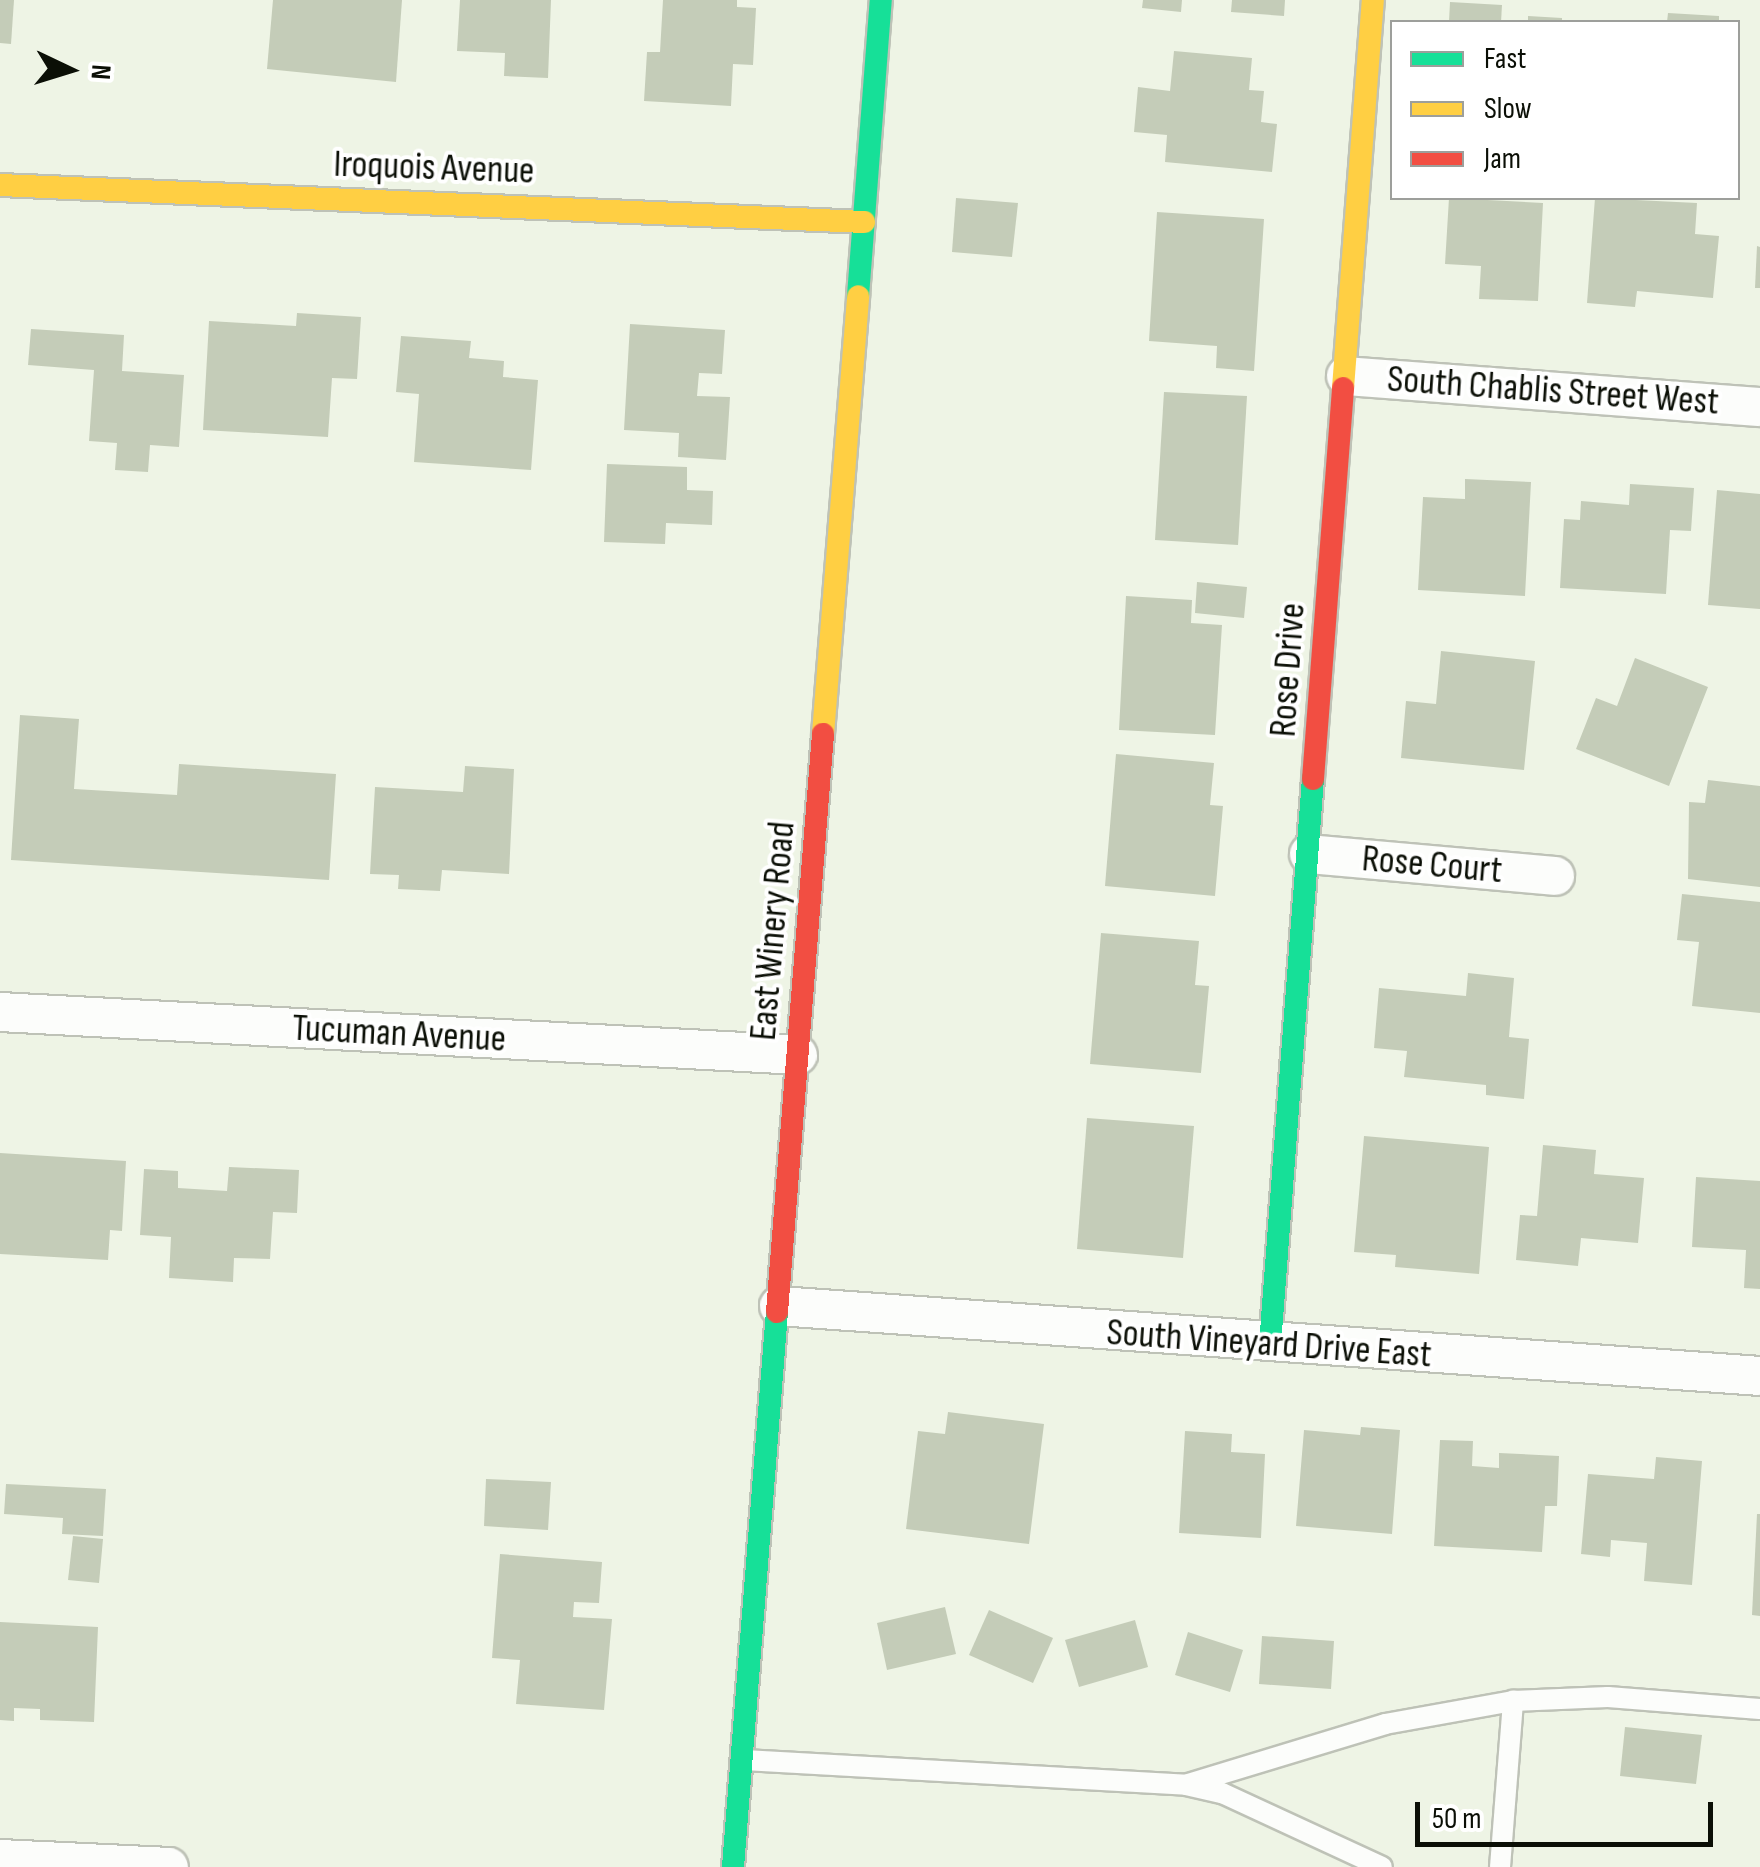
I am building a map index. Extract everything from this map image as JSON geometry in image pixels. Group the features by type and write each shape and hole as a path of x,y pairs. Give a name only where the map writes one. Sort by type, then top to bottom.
{"street":[{"name":"East Winery Road","path":"734,1867 881,0"},
{"name":"Rose Drive","path":"1270,1345 1373,0"},
{"name":"Iroquois Avenue","path":"0,185 864,222"},
{"name":"South Chablis Street West","path":"1346,376 1760,407"},
{"name":"Rose Court","path":"1309,854 1554,876"},
{"name":"Tucuman Avenue","path":"0,1012 798,1055"},
{"name":"South Vineyard Drive East","path":"779,1306 1270,1345 1760,1376"},
{"path":"0,1859 169,1867"}],"lane":[{"path":"1186,1785 1386,1724 1514,1701 1608,1697 1760,1710"},
{"path":"1500,1867 1514,1701"},
{"path":"742,1760 1186,1785 1222,1793 1382,1867"}],"building":[{"path":"0,0 14,0 11,44 0,43"},
{"path":"273,0 402,0 396,82 267,69"},
{"path":"460,0 551,0 548,78 504,76 505,53 457,51"},
{"path":"663,0 737,0 737,7 756,8 753,65 733,64 731,106 644,101 647,52 660,52"},
{"path":"1143,0 1182,0 1181,12 1142,8"},
{"path":"1232,0 1285,0 1284,16 1231,12"},
{"path":"1450,2 1502,5 1501,20 1449,20"},
{"path":"1668,13 1719,16 1719,20 1667,20"},
{"path":"1528,16 1562,18 1562,20 1528,20"},
{"path":"1174,51 1252,58 1249,90 1264,91 1261,122 1277,124 1272,172 1165,162 1167,135 1134,132 1138,87 1170,91"},
{"path":"956,198 1018,203 1012,257 952,252"},
{"path":"1449,200 1543,203 1538,301 1479,299 1481,266 1445,264"},
{"path":"1595,200 1697,203 1695,234 1719,236 1713,298 1637,291 1635,307 1587,303"},
{"path":"1157,212 1264,219 1254,371 1216,368 1217,346 1149,341"},
{"path":"1757,246 1760,247 1760,288 1755,288"},
{"path":"297,313 361,317 357,379 332,378 328,437 203,430 209,321 296,326"},
{"path":"630,324 725,330 722,374 699,373 697,396 730,397 726,460 678,457 679,433 624,430"},
{"path":"31,329 124,335 122,371 184,375 179,447 150,445 148,472 115,470 117,443 89,441 94,370 28,365"},
{"path":"401,336 471,341 469,358 504,361 503,377 538,380 531,470 414,462 419,394 396,392"},
{"path":"1164,392 1247,396 1238,545 1155,540"},
{"path":"607,464 687,467 687,490 713,491 712,525 666,523 665,544 604,542"},
{"path":"1465,479 1531,482 1525,596 1418,590 1423,497 1465,499"},
{"path":"1630,484 1694,488 1691,531 1670,530 1666,594 1560,588 1564,519 1580,520 1581,501 1629,505"},
{"path":"1717,490 1760,494 1760,609 1708,605"},
{"path":"1197,582 1247,587 1244,618 1195,613"},
{"path":"1126,596 1192,600 1191,623 1222,625 1215,735 1119,730"},
{"path":"1441,651 1535,661 1524,770 1401,758 1406,701 1436,704"},
{"path":"1635,658 1708,687 1669,786 1576,749 1596,698 1617,706"},
{"path":"20,715 79,719 74,789 177,795 179,764 336,774 329,880 11,860"},
{"path":"1116,754 1214,763 1210,805 1223,806 1215,896 1105,886"},
{"path":"465,766 514,769 509,874 442,870 440,891 398,889 399,875 370,874 375,787 463,792"},
{"path":"1708,780 1760,786 1760,887 1688,879 1689,802 1705,803"},
{"path":"1682,894 1760,902 1760,1013 1692,1006 1699,942 1677,940"},
{"path":"1101,933 1199,941 1195,985 1209,986 1201,1073 1090,1064"},
{"path":"1468,973 1514,978 1509,1037 1529,1039 1524,1099 1486,1095 1486,1085 1404,1077 1407,1051 1374,1048 1379,988 1466,996"},
{"path":"1087,1118 1194,1126 1183,1258 1077,1249"},
{"path":"1364,1136 1489,1147 1479,1274 1395,1267 1396,1255 1354,1252"},
{"path":"1543,1145 1596,1150 1594,1174 1644,1178 1638,1243 1581,1238 1578,1266 1516,1260 1520,1215 1537,1216"},
{"path":"0,1153 126,1161 122,1231 110,1230 108,1260 0,1254"},
{"path":"229,1167 299,1170 297,1213 273,1212 270,1259 234,1258 233,1282 169,1278 171,1237 140,1235 144,1169 178,1171 178,1188 227,1191"},
{"path":"1696,1177 1760,1181 1760,1289 1744,1288 1746,1250 1692,1247"},
{"path":"948,1412 1044,1424 1029,1544 906,1529 918,1431 945,1434"},
{"path":"1361,1427 1400,1430 1392,1534 1296,1526 1304,1430 1360,1435"},
{"path":"1185,1431 1232,1434 1231,1452 1265,1454 1261,1538 1179,1533"},
{"path":"1440,1440 1473,1441 1472,1466 1499,1468 1499,1453 1559,1456 1557,1506 1545,1506 1542,1552 1434,1546"},
{"path":"1656,1457 1702,1461 1692,1585 1644,1581 1647,1543 1611,1540 1610,1557 1581,1554 1588,1474 1654,1479"},
{"path":"486,1479 551,1482 548,1530 484,1526"},
{"path":"6,1484 106,1489 103,1536 62,1534 63,1518 4,1514"},
{"path":"1760,1514 1760,1616 1752,1615"},
{"path":"73,1536 103,1539 99,1583 68,1580"},
{"path":"500,1554 602,1562 599,1603 574,1602 573,1617 612,1619 604,1710 516,1704 520,1660 492,1658"},
{"path":"945,1607 956,1654 887,1670 877,1623"},
{"path":"989,1610 1053,1638 1033,1683 969,1655"},
{"path":"1135,1620 1148,1667 1079,1687 1065,1640"},
{"path":"0,1622 98,1627 94,1722 40,1720 40,1709 14,1708 14,1721 0,1720"},
{"path":"1188,1632 1243,1650 1230,1692 1175,1675"},
{"path":"1262,1636 1334,1641 1331,1689 1259,1684"},
{"path":"1625,1727 1702,1735 1696,1784 1620,1776"}],"traffic: fast":[{"path":"858,296 881,0"},
{"path":"1270,1345 1313,779"},
{"path":"733,1867 777,1312"}],"traffic: slow":[{"path":"1343,388 1373,0"},
{"path":"0,185 864,222"},
{"path":"823,734 858,296"}],"traffic: jam":[{"path":"1313,779 1343,388"},
{"path":"777,1312 823,734"}]}
